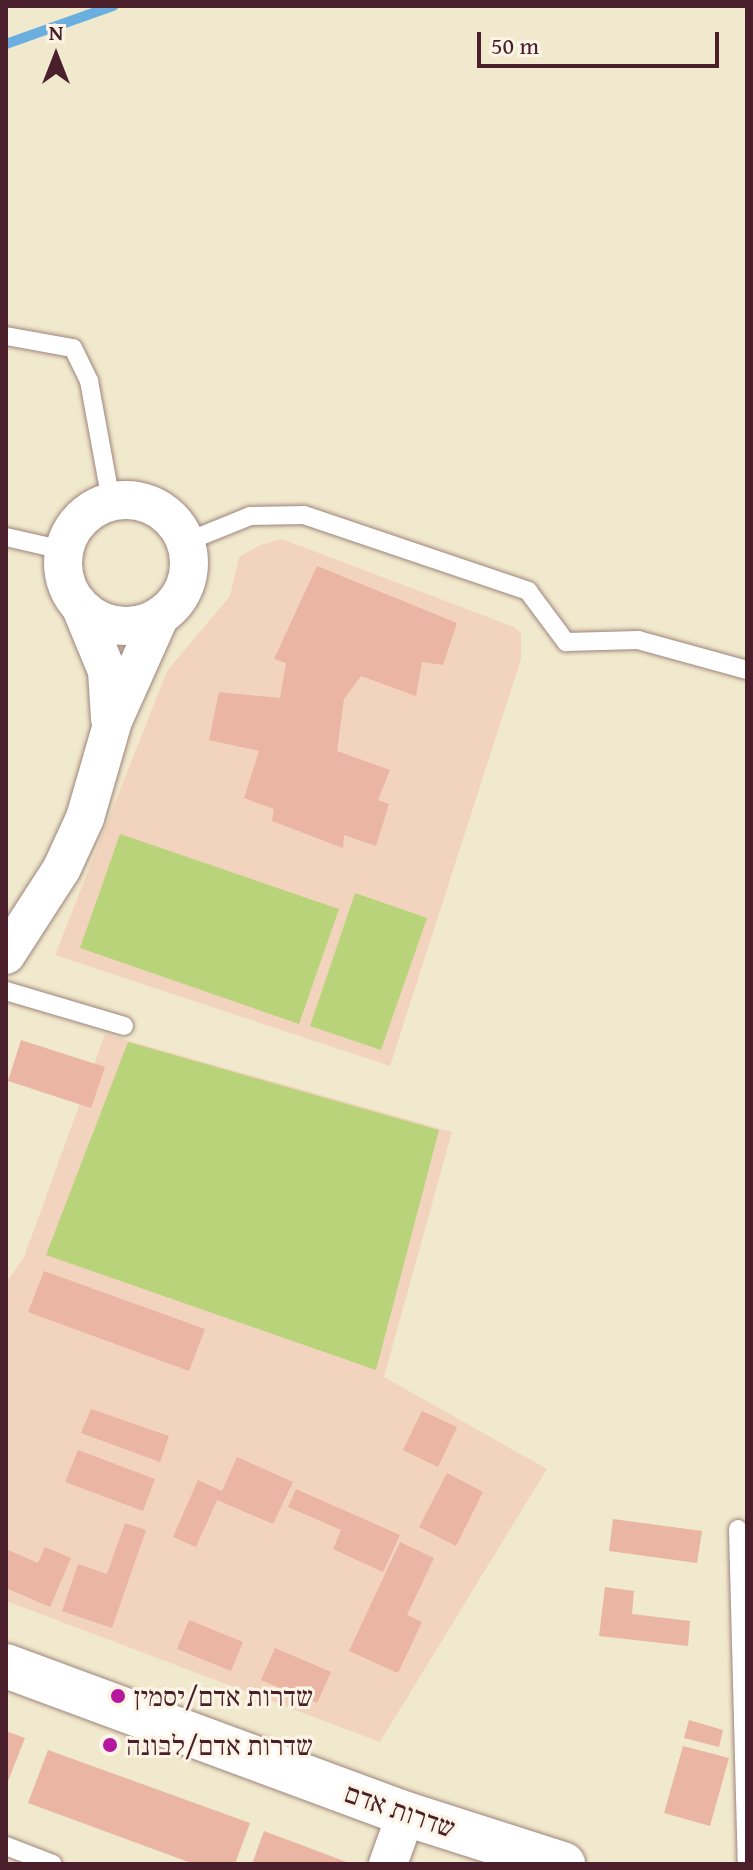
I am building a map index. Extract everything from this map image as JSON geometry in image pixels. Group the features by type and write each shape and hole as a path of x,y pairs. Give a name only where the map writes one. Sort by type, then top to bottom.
{"street":[{"path":"81,608 99,620 119,626 141,625 160,616 176,602 186,583 190,563 186,542 178,525 148,503 111,501 80,519 63,550 63,571 69,591 81,608 107,671 110,734"},
{"path":"6,955 68,855 85,818 127,687 160,616"},
{"name":"שדרות אדם","path":"9,1668 406,1814 563,1864"},
{"path":"388,1864 406,1814"}],"lane":[{"path":"6,336 73,348 89,381 111,501"},
{"path":"186,542 250,516 304,515 528,591 566,642 638,640 747,670"},
{"path":"6,537 63,550"},
{"path":"6,991 124,1026"},
{"path":"738,1529 747,1864"},
{"path":"6,1846 53,1864"}],"shaded area":[{"path":"282,539 514,627 521,633 521,659 390,1066 55,955 167,671 230,596 239,557 260,545"},
{"path":"105,1034 452,1132 384,1377 547,1469 380,1742 6,1601 6,1283 24,1257"}],"green space":[{"path":"120,834 339,909 299,1024 80,948"},
{"path":"355,893 427,918 381,1050 310,1026"},
{"path":"128,1042 439,1130 376,1370 46,1255"}],"building":[{"path":"317,566 457,623 443,665 422,662 416,696 361,676 344,699 337,751 390,770 378,800 389,804 376,846 344,835 343,848 272,821 274,809 244,798 259,751 209,740 219,692 280,698 286,663 274,659"},
{"path":"21,1040 105,1067 91,1108 8,1081"},
{"path":"44,1271 205,1329 189,1371 28,1312"},
{"path":"91,1409 169,1436 160,1462 81,1433"},
{"path":"422,1411 457,1427 438,1467 403,1450"},
{"path":"78,1450 155,1479 143,1511 65,1482"},
{"path":"237,1457 293,1482 273,1524 217,1500 196,1547 173,1537 198,1480 222,1491"},
{"path":"447,1473 483,1492 456,1546 419,1527"},
{"path":"296,1489 400,1535 383,1572 333,1549 341,1530 288,1507"},
{"path":"613,1519 702,1531 697,1563 609,1551"},
{"path":"125,1523 146,1530 112,1628 62,1611 78,1564 107,1574"},
{"path":"400,1542 434,1558 407,1615 422,1622 398,1673 349,1651"},
{"path":"45,1547 71,1558 50,1607 6,1588 6,1549 38,1563"},
{"path":"605,1587 634,1591 632,1614 690,1621 688,1646 599,1636"},
{"path":"189,1620 243,1642 231,1671 177,1649"},
{"path":"275,1648 331,1672 317,1703 261,1680"},
{"path":"689,1720 723,1730 719,1747 684,1738"},
{"path":"6,1731 25,1738 6,1786"},
{"path":"683,1746 729,1758 710,1826 664,1813"},
{"path":"48,1750 250,1823 235,1864 194,1864 28,1803"},
{"path":"264,1831 352,1864 252,1864"}],"waterway":[{"path":"6,44 113,6"}],"place":[{"name":"שדרות אדם/יסמין","path":"118,1696"},
{"name":"שדרות אדם/לבונה","path":"110,1745"}]}
